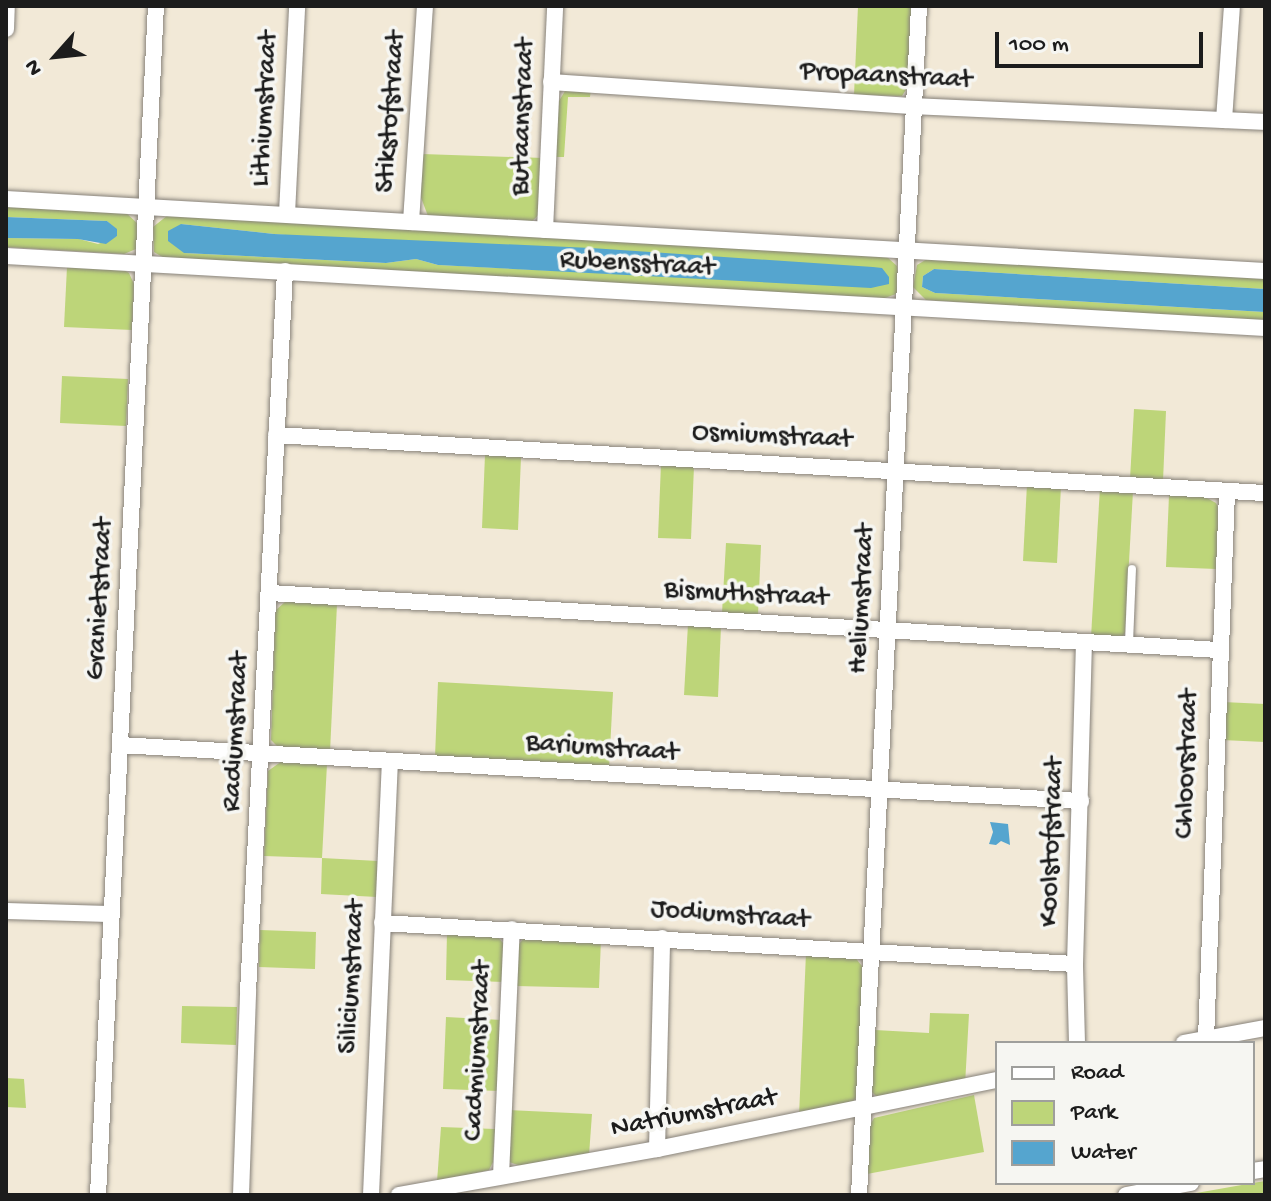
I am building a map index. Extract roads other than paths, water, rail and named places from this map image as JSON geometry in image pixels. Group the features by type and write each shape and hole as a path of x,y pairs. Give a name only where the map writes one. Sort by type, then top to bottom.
{"street":[{"path":"6,29 7,6"},
{"name":"Granietstraat","path":"98,1195 109,914 156,6"},
{"name":"Lithiumstraat","path":"287,214 297,6"},
{"name":"Stikstofstraat","path":"411,222 425,6"},
{"name":"Butaanstraat","path":"545,230 555,6"},
{"name":"Heliumstraat","path":"859,1195 919,6"},
{"path":"1224,120 1232,6"},
{"name":"Propaanstraat","path":"551,82 914,106 1265,122"},
{"name":"Rubensstraat","path":"6,199 1265,271"},
{"name":"Rubensstraat","path":"6,256 1265,328"},
{"name":"Radiumstraat","path":"241,1195 248,992 285,271"},
{"name":"Osmiumstraat","path":"276,435 1265,493"},
{"name":"Chloorstraat","path":"1206,1039 1218,650 1227,492"},
{"name":"Bismuthstraat","path":"270,593 1218,650"},
{"name":"Koolstofstraat","path":"1077,1041 1075,964 1084,642"},
{"name":"Bariumstraat","path":"120,745 881,792 1081,801"},
{"name":"Siliciumstraat","path":"371,1195 390,761"},
{"path":"6,911 109,914"},
{"name":"Jodiumstraat","path":"382,923 1075,964"},
{"name":"Cadmiumstraat","path":"501,1176 512,929"},
{"path":"657,1149 662,938"},
{"path":"1195,1041 1265,1028"},
{"name":"Natriumstraat","path":"399,1195 657,1149 995,1080"},
{"path":"1126,1195 1180,1185"}],"lane":[{"path":"1129,643 1132,569"}],"water":[{"path":"6,217 107,221 117,229 117,236 106,244 78,239 6,238"},
{"path":"181,224 274,234 591,248 873,267 882,268 889,277 889,284 871,288 438,265 416,259 386,263 184,253 168,241 168,231"},
{"path":"934,269 1265,289 1265,312 935,293 922,287 923,276"},
{"path":"990,822 1008,824 1010,845 1001,841 996,845 989,844 993,832"}]}
